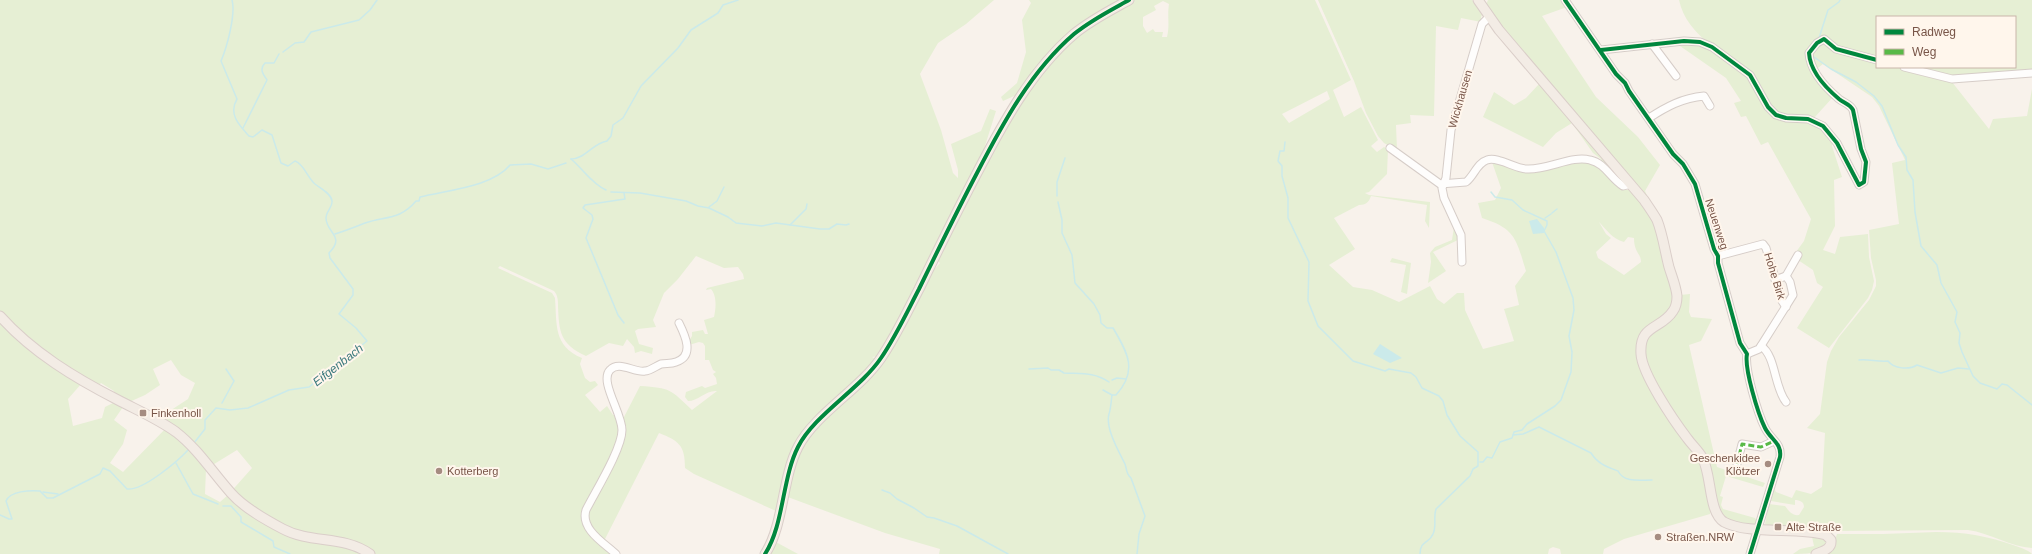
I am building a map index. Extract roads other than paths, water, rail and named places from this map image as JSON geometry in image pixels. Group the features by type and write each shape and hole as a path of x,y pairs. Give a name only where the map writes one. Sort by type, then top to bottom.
{"main road":[{"path":"765,554 773,537 793,457 800,442 812,427 864,378 882,357 902,323 989,150 1018,100 1043,66 1074,34 1129,0"},
{"path":"1478,0 1489,17 1653,212 1658,224 1677,297 1675,306 1669,316 1650,328 1644,336 1641,345 1642,359 1646,371 1675,421 1702,457 1708,470 1713,502 1718,515 1727,523 1758,528 1826,535 1831,540 1831,544 1826,550 1816,554"},
{"path":"0,316 23,341 37,351 107,394 168,426 192,446 232,494 282,528 300,536 347,543 370,554"}],"street":[{"name":"Neuenweg","path":"1565,0 1602,50 1604,57 1619,78 1625,83 1676,158 1683,164 1695,184 1714,249 1718,256 1718,263 1740,343 1747,354 1746,364 1761,417 1774,440 1779,444 1780,457 1758,528"},
{"name":"Wickhausen","path":"1462,262 1461,235 1442,194 1443,184 1446,178 1452,127 1482,24 1489,17"},
{"path":"1602,50 1693,41 1712,47 1750,75 1772,112 1784,118 1808,119 1823,126 1841,149 1857,184 1863,183 1867,165 1861,149 1853,110 1836,96 1817,76 1809,53 1820,41 1827,40 1836,49 1876,60"},
{"path":"1652,44 1676,76"},
{"path":"1908,68 1952,80 2032,73"},
{"path":"1649,118 1675,102 1704,96 1710,106"},
{"path":"1390,148 1434,181 1443,184 1466,182 1481,163 1487,160 1496,159 1526,170 1549,167 1580,159 1598,163 1623,186 1631,184"},
{"name":"Hohe Birk","path":"1718,256 1763,244 1766,248 1782,301 1786,307"},
{"path":"1776,280 1786,276 1798,255"},
{"path":"1747,354 1757,350 1761,346 1786,307 1793,293 1790,282 1786,276"},
{"path":"616,554 589,529 584,519 586,510 617,449 621,436 622,426 614,401 609,393 606,380 607,374 611,368 615,367 623,366 637,371 646,371 660,364 680,360 685,355 687,345 686,337 679,323"},
{"path":"1761,346 1767,352 1779,393 1786,402"},
{"path":"1737,464 1742,440 1761,447 1774,440"},
{"path":"1750,554 1758,528"}],"water":[{"path":"1537,219 1544,228 1544,233 1533,234 1529,221"},
{"path":"1380,344 1402,358 1390,363 1373,354"}],"waterway":[{"name":"Eifgenbach","path":"194,443 205,429 205,420 216,408 230,410 248,408 289,390 309,387 367,341 356,328 339,314 353,295 353,289 330,258 329,253 336,242 336,238 329,227 326,218 331,207 331,198 328,193 312,181 301,165 295,161 288,166 281,163 272,135 262,130 253,137 249,136 238,123 234,114 237,99 221,61 226,48 232,22 232,0"},
{"path":"283,52 295,43 304,42 311,32 359,20 370,10 377,0"},
{"path":"571,159 581,156 602,142 607,141 611,136 613,125 623,118 641,86 678,48 691,30 718,13 723,5 738,0"},
{"path":"1819,38 1828,10 1840,0"},
{"path":"243,128 267,80 262,72 262,67 265,63 274,63 279,54"},
{"path":"1814,57 1831,69 1856,82 1874,96 1882,106 1898,145 1906,157 1907,170 1913,180 1915,212 1921,246 1937,265 1941,283 1957,312 1955,322 1960,333 1959,343 1973,376 1980,383 1997,389 2002,384 2007,385 2032,405"},
{"path":"1285,142 1284,151 1280,151 1278,161 1282,166 1282,176 1288,198 1288,218 1309,262 1308,301 1318,326 1353,361 1385,371 1389,369 1411,373 1416,377 1422,388 1439,396 1443,401 1447,415 1460,436 1478,452 1478,466 1473,469 1470,476 1436,509 1434,531 1431,537 1421,546 1420,554"},
{"path":"1057,196 1057,182 1065,158"},
{"path":"571,159 592,180 606,190"},
{"path":"335,234 365,223 398,214 410,207 416,201 419,201 420,197 456,190 481,183 502,172 510,165 531,164 548,169 566,163"},
{"path":"709,207 717,201 724,187"},
{"path":"611,192 640,193 686,201 698,206 709,208 728,217 736,223 762,226 776,223 820,229 829,229 837,224 849,224"},
{"path":"1480,462 1483,462 1487,457 1492,458 1500,442 1512,438 1514,432 1522,430 1527,424 1555,406 1561,400 1571,372 1572,352 1569,336 1574,310 1573,298 1556,252 1544,231 1547,221 1523,210 1512,200 1495,197 1491,192"},
{"path":"624,193 625,199 585,205 583,208 592,215 593,219 586,238 618,315 624,323"},
{"path":"1058,202 1062,220 1062,233 1072,255 1075,283 1094,304 1100,315 1101,323 1107,328 1113,328 1123,346 1128,362 1129,370 1127,378 1116,395 1112,395 1108,420 1113,440 1125,464 1127,473 1131,478 1145,516 1139,534 1137,554"},
{"path":"790,225 806,209 807,204"},
{"path":"1552,213 1557,209"},
{"path":"1545,218 1551,214"},
{"path":"1859,360 1888,361 1894,366 1902,368 1910,368 1917,365 1941,373 1958,368 1969,369"},
{"path":"1029,369 1048,368 1051,370 1059,370 1064,373 1088,374 1109,382"},
{"path":"222,403 234,381 226,369"},
{"path":"1112,380 1117,378 1126,379"},
{"path":"1103,390 1112,395"},
{"path":"1513,435 1523,434 1539,427 1591,453 1600,462 1618,471 1621,475 1628,479 1652,480"},
{"name":"Eifgenbach","path":"0,515 12,519 6,501 16,493 40,491 47,498 53,498 100,474 103,468 110,471 127,489 134,488 160,474 177,461 189,449"},
{"path":"176,463 193,494 218,504"},
{"path":"882,490 890,493 897,499 927,517 957,526 1008,554"},
{"path":"43,492 58,494"},
{"path":"223,506 231,506 241,517 241,522 273,541 274,547 290,554"}],"place":[{"name":"Finkenholl","path":"143,413"},
{"name":"Geschenkidee Klötzer","path":"1768,464"},
{"name":"Kotterberg","path":"439,471"},
{"name":"Alte Straße","path":"1778,527"},
{"name":"Straßen.NRW","path":"1658,537"}]}
